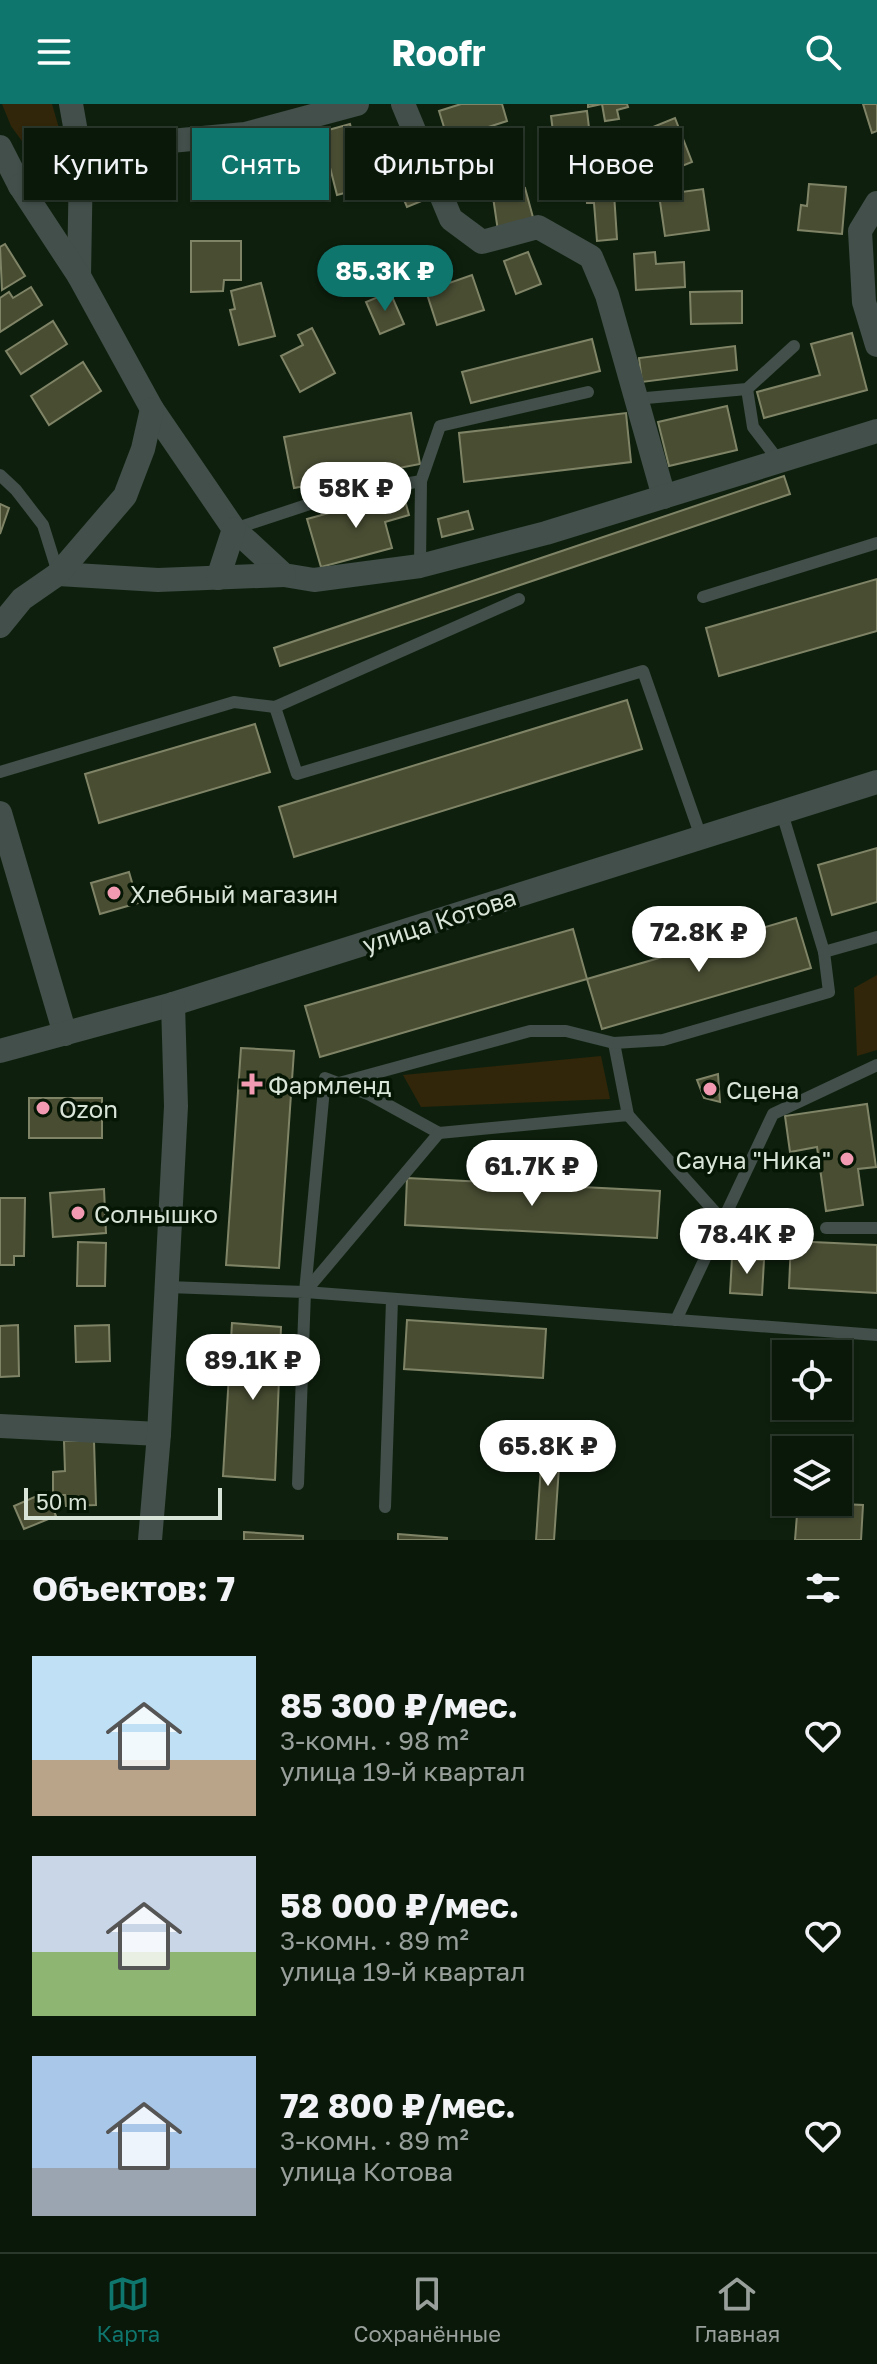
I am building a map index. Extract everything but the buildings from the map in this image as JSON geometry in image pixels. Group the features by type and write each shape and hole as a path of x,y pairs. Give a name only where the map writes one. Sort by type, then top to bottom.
{"street":[{"path":"71,104 75,128"},
{"path":"176,140 245,134 357,104"},
{"path":"403,104 451,219 482,242 538,227 591,257 607,295 664,497"},
{"path":"0,147 20,186 79,276 152,409 234,529 284,575"},
{"path":"20,186 24,184"},
{"path":"79,276 80,200"},
{"path":"877,203 860,231 864,302 877,345"},
{"path":"0,626 22,599 58,574 125,496 143,449 152,409"},
{"path":"58,574 158,580 284,575 314,580 420,566 546,533 877,431"},
{"path":"218,578 234,529"},
{"name":"улица Котова","path":"0,1051 173,1004 877,782"},
{"path":"0,813 65,1034"},
{"path":"149,1539 168,1287 176,1106 173,1004"},
{"path":"0,1426 159,1434"}],"lane":[{"path":"635,399 747,389 794,346"},
{"path":"747,389 753,427 779,461"},
{"path":"420,566 421,481 440,426 588,392"},
{"path":"0,475 43,525 58,574"},
{"path":"234,529 328,498 421,481"},
{"path":"703,597 877,543"},
{"path":"0,772 234,702 275,707 519,599"},
{"path":"275,707 297,774 643,671 701,837"},
{"path":"339,1083 530,1031 566,1031 614,1043 663,1040 829,992 824,952 782,813"},
{"path":"824,952 877,937"},
{"path":"614,1043 628,1115 724,1222"},
{"path":"676,1320 773,1114 877,1065"},
{"path":"298,1484 305,1292 325,1078 370,1095 439,1133 628,1115"},
{"path":"305,1292 439,1133"},
{"path":"826,1228 877,1228"},
{"path":"168,1287 305,1292 877,1335"},
{"path":"385,1507 392,1300"}],"shaded area":[{"path":"2,104 52,104 59,128 24,128 24,144 11,126"},
{"path":"877,975 877,1050 857,1056 854,988"},
{"path":"601,1056 610,1099 421,1107 403,1075"}],"place":[{"name":"Хлебный магазин","path":"114,893"},
{"name":"Фармленд","path":"252,1084"},
{"name":"Сцена","path":"710,1089"},
{"name":"Ozon","path":"43,1108"},
{"name":"Сауна \"Ника\"","path":"847,1159"},
{"name":"Солнышко","path":"78,1213"}]}
